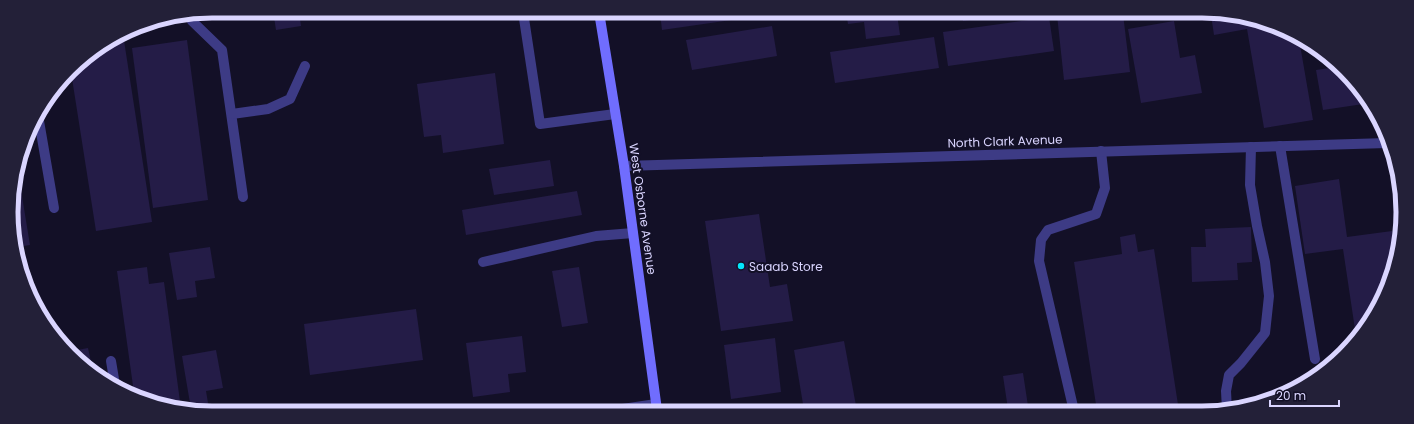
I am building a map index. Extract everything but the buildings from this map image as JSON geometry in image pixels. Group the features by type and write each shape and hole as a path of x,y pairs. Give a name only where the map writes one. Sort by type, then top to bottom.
{"street":[{"path":"524,18 540,124 615,114"},
{"name":"West Osborne Avenue","path":"600,18 624,166 657,406"},
{"path":"192,19 222,50 243,197"},
{"path":"232,114 268,109 290,99 305,66"},
{"path":"39,123 54,208"},
{"name":"North Clark Avenue","path":"624,166 1383,142"},
{"path":"1280,146 1315,359"},
{"path":"1227,404 1226,391 1229,376 1265,333 1269,296 1265,262 1250,185 1251,147"},
{"path":"1073,406 1039,261 1041,240 1048,230 1096,214 1104,188 1101,151"},
{"path":"483,262 589,237 633,233"},
{"path":"111,361 114,379"}],"place":[{"name":"Saaab Store","path":"741,266"}]}
